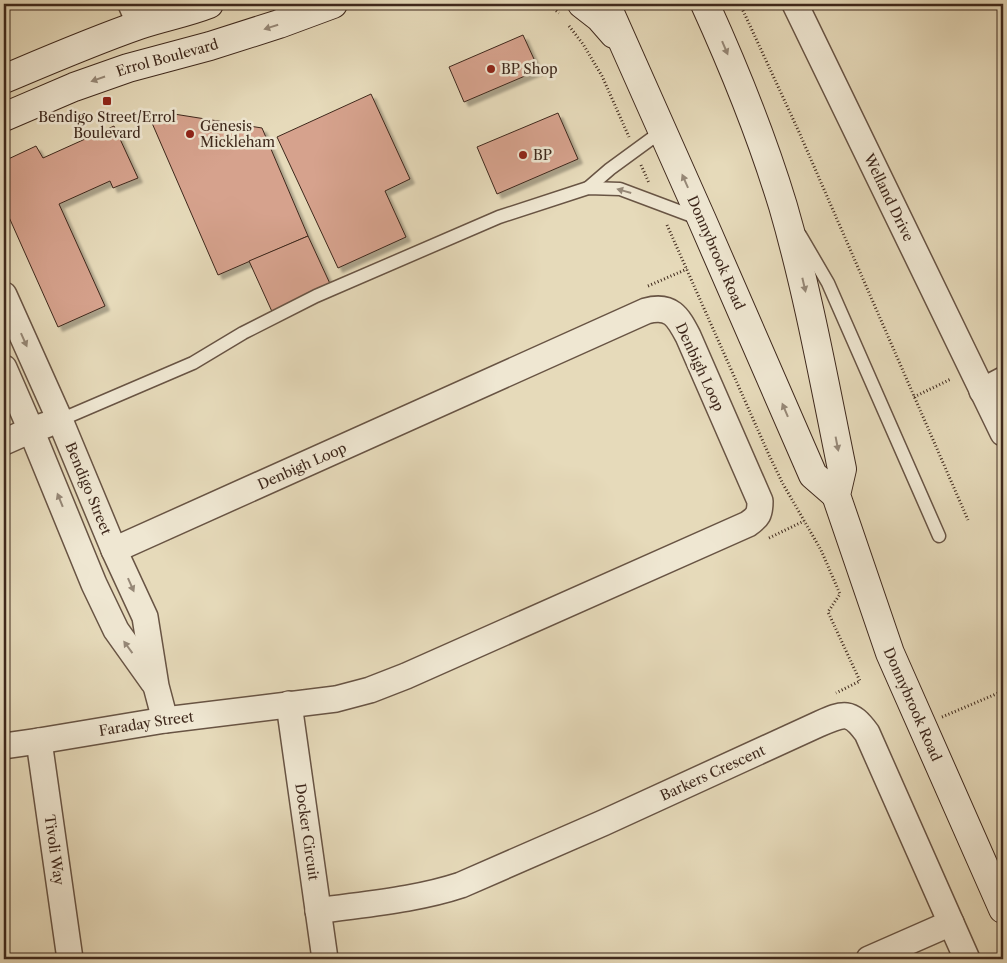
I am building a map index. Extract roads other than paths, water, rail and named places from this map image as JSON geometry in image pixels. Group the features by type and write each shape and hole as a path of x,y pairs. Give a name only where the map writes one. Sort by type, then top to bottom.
{"main road":[{"path":"4,79 80,48 136,14 191,11 209,4"},
{"name":"Errol Boulevard","path":"4,117 74,87 128,68 210,46 333,4"},
{"path":"582,4 600,18 625,46"},
{"name":"Donnybrook Road","path":"606,4 813,476 836,495 890,653 1003,909"},
{"path":"705,4 726,49 757,127 783,205 799,264 842,469 836,495"}],"street":[{"name":"Welland Drive","path":"795,4 993,385 1003,433"},
{"name":"Bendigo Street","path":"4,295 60,420 114,550 145,617 156,686 165,720"},
{"name":"Denbigh Loop","path":"114,550 646,311 659,308 669,311 679,319 760,502 757,518 748,524 406,676 370,690 336,699 289,704"},
{"name":"Bendigo Street","path":"4,368 94,584 116,630 156,686"},
{"path":"4,442 60,420"},
{"name":"Faraday Street","path":"4,746 165,720 289,704"},
{"name":"Docker Circuit","path":"289,704 325,959"},
{"name":"Barkers Crescent","path":"318,910 419,896 461,885 839,716 850,716 867,733 967,959"},
{"name":"Tivoli Way","path":"39,741 70,959"},
{"path":"869,959 951,923"}],"lane":[{"path":"588,188 610,169 662,131"},
{"path":"60,420 193,363 244,333 316,296 499,217 588,188 620,189 702,220"},
{"path":"783,205 828,283 939,536"}],"place":[{"name":"BP Shop","path":"491,69"},
{"name":"Bendigo Street/Errol Boulevard","path":"107,101"},
{"name":"Genesis Mickleham","path":"190,134"},
{"name":"BP","path":"523,155"}]}
